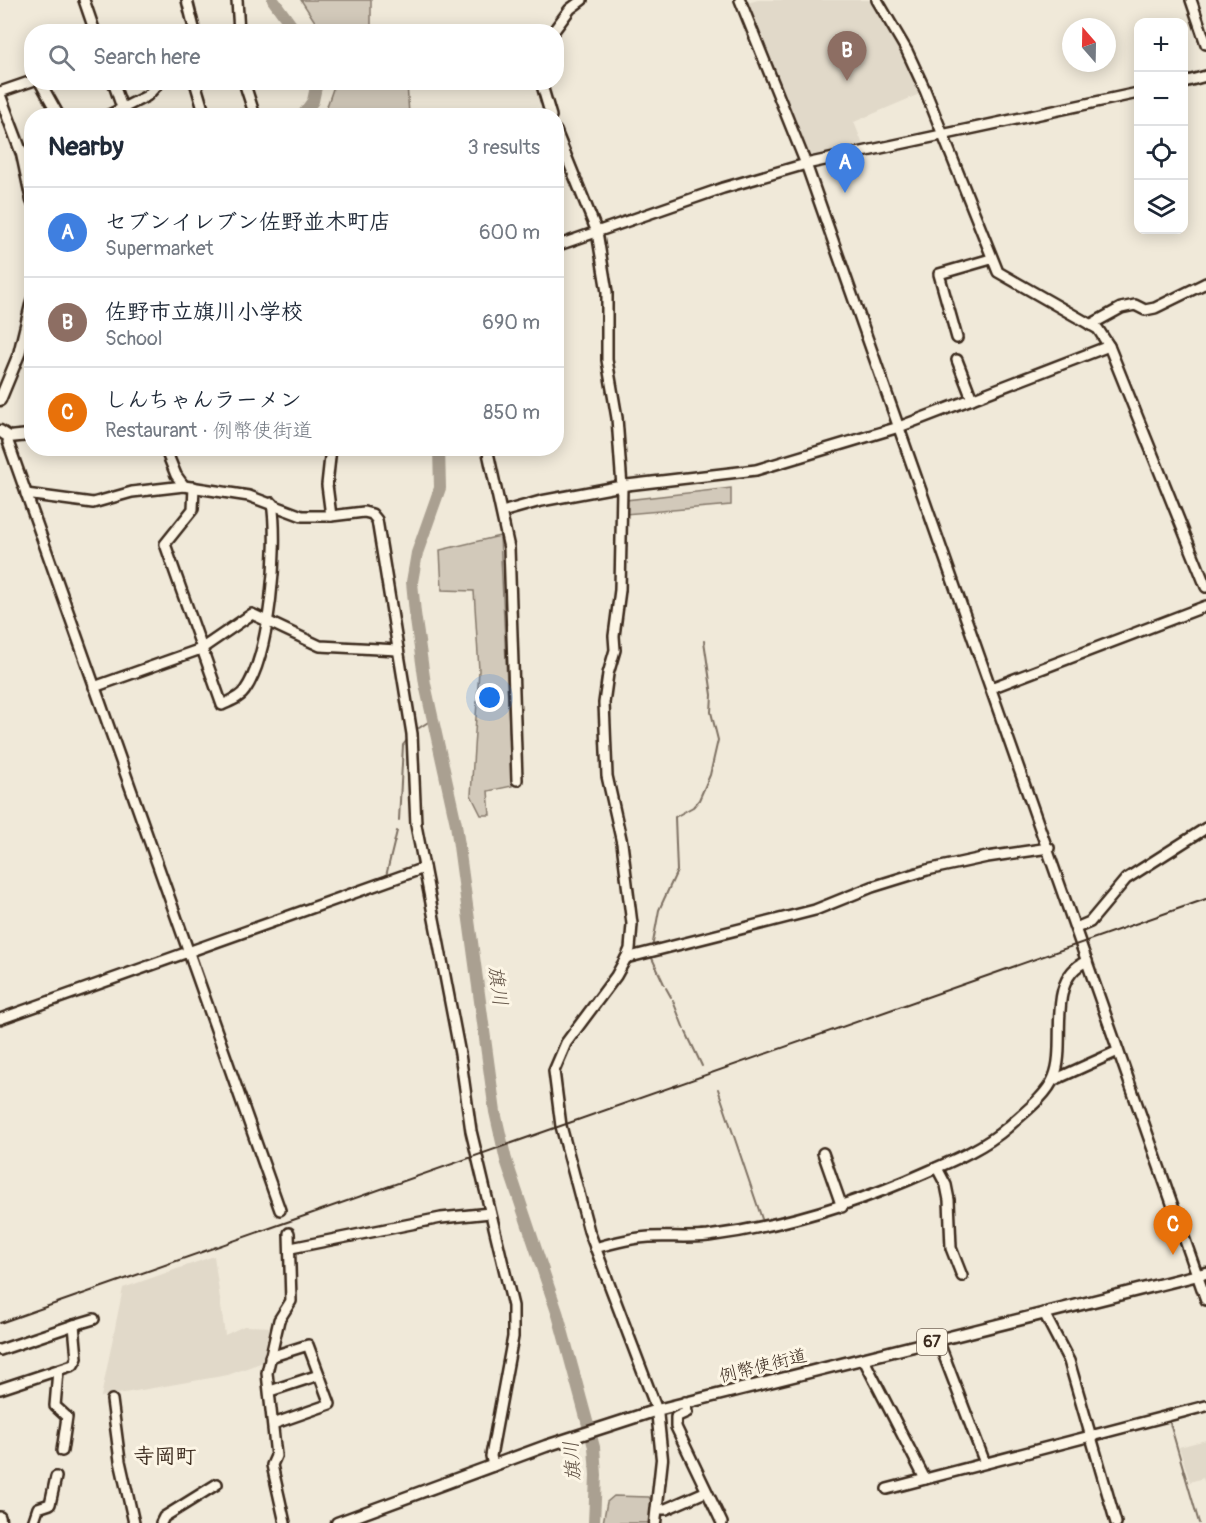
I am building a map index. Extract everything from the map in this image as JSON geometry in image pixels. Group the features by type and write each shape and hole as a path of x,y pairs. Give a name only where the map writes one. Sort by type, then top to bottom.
{"main road":[{"path":"0,94 24,146"},
{"path":"0,400 19,354 24,334"},
{"path":"0,431 9,437 24,435"},
{"name":"例幣使街道","path":"337,1523 556,1442 652,1411 1202,1275"},
{"path":"652,1411 662,1445 655,1523"}],"street":[{"path":"84,0 92,24"},
{"path":"187,0 193,24"},
{"path":"237,0 238,24"},
{"path":"558,24 570,5 582,0"},
{"path":"740,0 806,164 1049,848 1118,1051 1202,1275 1206,1300"},
{"path":"877,0 908,51 944,134 991,259 1004,278 1098,329 1109,346 1206,587"},
{"path":"1191,0 1206,44"},
{"path":"1188,81 1206,76"},
{"path":"0,94 24,84"},
{"path":"44,90 55,108"},
{"path":"116,90 123,108"},
{"path":"130,108 153,90"},
{"path":"197,90 203,108"},
{"path":"247,90 252,108"},
{"path":"543,90 549,108"},
{"path":"564,243 723,188 806,164 1134,94"},
{"path":"564,150 597,232 608,292 607,360 617,418 622,487 620,590 614,636 615,650 608,674 604,703 607,776 622,843 632,913 632,941 616,976 566,1043 554,1071 561,1126 595,1248 652,1411"},
{"path":"957,338 939,274 991,259"},
{"path":"1090,325 1121,308 1135,305 1145,310 1155,308 1206,283"},
{"path":"502,512 541,501 622,487 751,471 899,426 1109,346"},
{"path":"957,360 972,399"},
{"path":"24,436 4,444 26,494 280,1210"},
{"path":"168,456 176,475 189,486 193,509 165,544 222,705 241,695 249,684 267,620 275,545 272,503"},
{"path":"330,456 327,485 331,516"},
{"path":"489,456 509,548 513,590 518,780"},
{"path":"26,494 93,503 132,492 189,486 249,496 302,516 331,516 364,512 372,514 376,520 412,734 416,825 460,1054 471,1131 513,1306 514,1324 491,1456 493,1466"},
{"path":"991,688 1206,606"},
{"path":"94,687 201,649 248,615 256,615 320,646 398,650"},
{"path":"1076,928 1090,922 1126,879 1206,828"},
{"path":"626,958 815,910 872,887 944,866 1049,848"},
{"path":"0,1019 424,868"},
{"path":"1054,1080 1062,998 1072,972 1087,961"},
{"path":"595,1248 647,1237 691,1237 737,1231 842,1208 969,1153 997,1136 1054,1080 1118,1051"},
{"path":"823,1153 842,1208"},
{"path":"937,1168 946,1185 949,1200 951,1248 962,1276"},
{"path":"291,1248 441,1218 490,1212"},
{"path":"285,1523 272,1465 276,1456 267,1373 279,1320 291,1300 289,1233"},
{"path":"1044,1313 1069,1361 1116,1523"},
{"path":"0,1350 94,1319"},
{"path":"0,1389 73,1365 77,1358 74,1325"},
{"path":"938,1340 985,1463"},
{"path":"270,1356 308,1345 330,1404 273,1424"},
{"path":"863,1358 925,1479"},
{"path":"58,1371 55,1406 68,1417 62,1451"},
{"path":"270,1391 319,1375"},
{"path":"112,1400 120,1461 134,1523"},
{"path":"685,1402 687,1412 676,1417 675,1422 705,1492 722,1523"},
{"path":"887,1490 1206,1406"},
{"path":"33,1523 38,1508 50,1504 56,1477"},
{"path":"161,1523 164,1517 217,1484"},
{"path":"657,1509 666,1509 705,1492"},
{"path":"0,1517 1,1523"}],"shaded area":[{"path":"301,0 371,0 371,24 316,24"},
{"path":"758,0 871,0 902,50 922,93 854,122 863,145 809,158 747,3"},
{"path":"333,90 407,90 409,108 326,108"},
{"path":"731,488 731,505 625,514 626,500"},
{"path":"500,536 512,786 488,791 490,815 481,815 471,795 479,670 474,591 442,590 440,550"},
{"path":"214,1256 225,1335 244,1326 274,1327 266,1361 228,1375 101,1397 123,1288"},
{"path":"1206,1440 1206,1486 1203,1478 1190,1482 1179,1447"},
{"path":"614,1496 649,1497 652,1503 649,1523 603,1523 607,1502"}],"waterway":[{"name":"旗川","path":"273,0 290,24"},
{"name":"旗川","path":"308,108 313,101 315,90"},
{"name":"旗川","path":"439,456 440,488 417,553 412,582 425,684 456,824 495,1112 506,1160 558,1315 594,1447 596,1475 594,1523"},
{"path":"652,948 659,910 677,871 675,817 693,807 699,800 710,775 718,740 711,712 712,695 704,641"},
{"path":"419,728 433,719"},
{"path":"399,820 403,745 407,740"},
{"path":"361,885 386,876 397,831"},
{"path":"651,956 664,984"},
{"path":"666,988 671,997"},
{"path":"673,1001 684,1029"},
{"path":"686,1032 702,1066"},
{"path":"718,1089 762,1219"},
{"path":"1169,1420 1199,1523"}],"railway":[{"path":"0,1323 1206,899"}],"place":[{"name":"佐野市立旗川小学校","path":"847,81"},
{"name":"セブンイレブン佐野並木町店","path":"845,193"},
{"name":"しんちゃんラーメン","path":"1173,1255"}],"district":[{"name":"寺岡町","path":"165,1456"}]}
